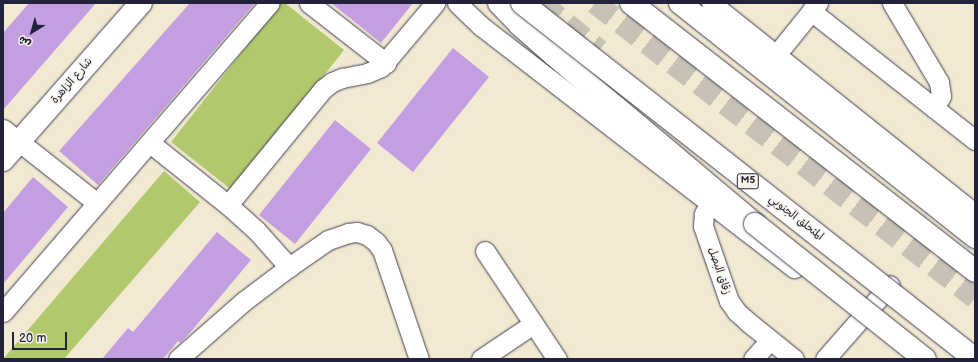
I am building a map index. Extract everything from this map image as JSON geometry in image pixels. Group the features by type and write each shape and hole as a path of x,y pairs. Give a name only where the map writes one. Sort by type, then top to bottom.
{"main road":[{"name":"شارع الزاهرة","path":"3,160 11,135 141,3"},
{"path":"499,3 520,25 554,55 755,224 925,359"},
{"name":"المتحلق الجنوبي","path":"522,3 975,359"},
{"path":"631,3 975,271"},
{"path":"680,3 975,237"}],"street":[{"path":"3,312 270,3"},
{"path":"308,3 386,62"},
{"path":"228,205 323,89 332,82 374,70 386,62 436,3"},
{"path":"457,3 482,26 911,359"},
{"path":"711,3 731,9 776,55 975,214"},
{"path":"892,3 939,82 941,96 934,108"},
{"path":"776,55 814,7 934,108 975,140"},
{"path":"11,135 97,204"},
{"path":"150,143 228,205 256,230 289,267"},
{"name":"زقاق البصل","path":"710,203 704,214 703,226 729,301 737,312 794,359"},
{"path":"178,359 244,301 289,267 328,240 348,233 357,232 367,235 376,242 382,250 419,359"},
{"path":"485,251 557,359"},
{"path":"825,359 890,285"},
{"path":"481,359 533,324"},
{"path":"753,359 770,340"}],"green space":[{"path":"281,3 285,3 344,50 233,191 171,142"},
{"path":"164,171 200,202 64,359 3,359"}],"building":[{"path":"29,3 96,3 3,110 3,33"},
{"path":"190,3 255,3 98,185 59,151"},
{"path":"331,3 413,3 381,43"},
{"path":"453,48 489,77 413,172 377,143"},
{"path":"335,120 371,149 295,244 259,215"},
{"path":"33,177 68,207 3,284 3,213"},
{"path":"217,232 251,260 189,334 180,343 178,341 163,359 102,359 128,328 133,332"}],"tunnel":[{"path":"541,3 599,50"},
{"path":"595,3 975,298"}]}
